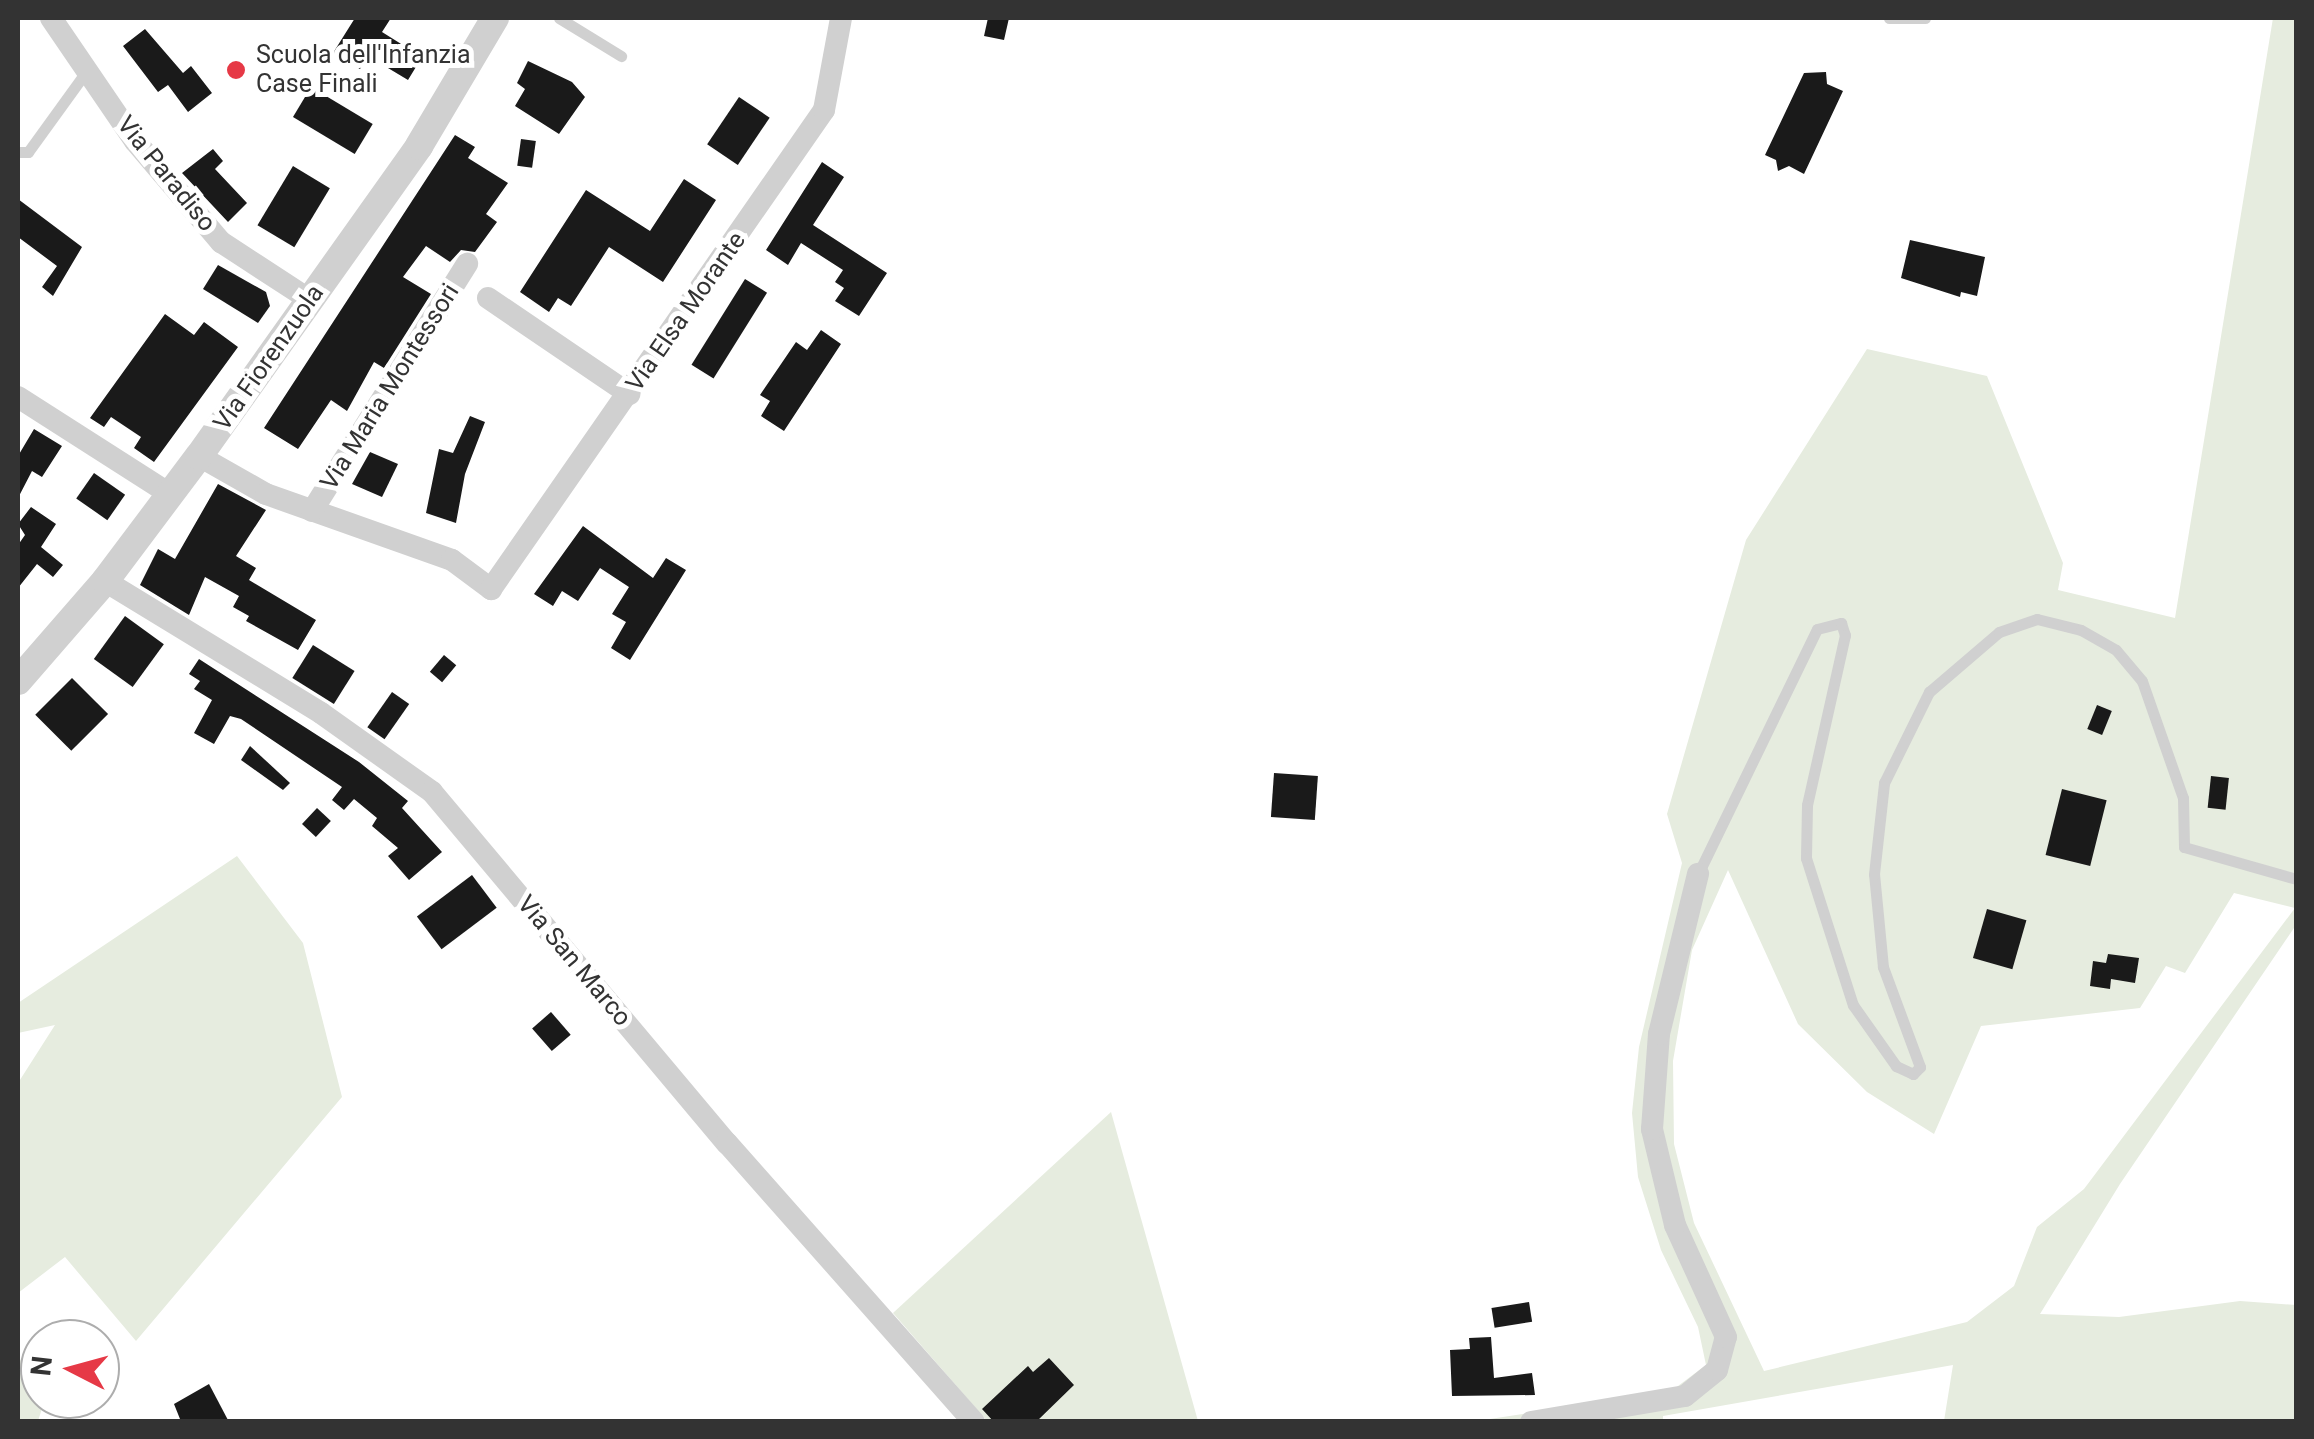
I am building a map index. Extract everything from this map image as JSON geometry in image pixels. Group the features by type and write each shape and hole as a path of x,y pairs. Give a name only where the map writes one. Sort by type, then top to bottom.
{"street":[{"name":"Via Paradiso","path":"51,18 86,72 221,242 310,300"},
{"name":"Via Fiorenzuola","path":"18,681 105,581 200,456 418,146 496,18"},
{"name":"Via Elsa Morante","path":"491,589 824,110 841,18"},
{"name":"Via Maria Montessori","path":"312,511 467,264"},
{"path":"488,298 629,394"},
{"path":"18,397 170,495"},
{"name":"Via Maria Montessori","path":"200,456 266,494 452,560 491,589"},
{"name":"Via San Marco","path":"105,581 322,713 432,792 727,1143 974,1422"},
{"path":"1531,1422 1685,1396 1718,1370 1726,1337 1675,1225 1652,1129 1659,1034 1698,874"}],"lane":[{"path":"559,18 622,56"},
{"path":"1889,18 1925,18"},
{"path":"18,152 28,152 86,72"},
{"path":"1698,874 1817,629 1842,623 1841,654 1810,786 1806,858 1853,1005 1896,1066 1913,1074 1920,1068 1883,967 1874,874 1884,783 1929,692 1986,641 2037,618 2093,636 2116,650 2142,681 2183,798 2184,847 2296,879"}],"shaded area":[{"path":"2273,18 2296,18 2296,925 2120,1184 2040,1314 2119,1317 2240,1301 2296,1305 2296,1421 1944,1421 1953,1365 1663,1416 1663,1421 1470,1422 1670,1392 1706,1365 1698,1327 1661,1250 1638,1177 1632,1113 1639,1047 1682,863 1667,814 1746,540 1867,349 1987,376 2063,563 2058,590 2175,618","holes":["1728,870 1798,1024 1867,1092 1934,1134 1981,1026 2140,1008 2166,966 2185,973 2234,893 2295,908 2084,1189 2037,1227 2014,1286 1967,1322 1764,1371 1694,1223 1674,1144 1673,1061 1692,950"]},
{"path":"237,856 303,943 342,1097 136,1341 65,1257 18,1293 18,1083 55,1025 18,1033 18,1003"},
{"path":"1111,1112 1198,1421 987,1421 893,1313"},
{"path":"18,1356 20,1419 39,1419 18,1421"}],"building":[{"path":"355,18 391,18 382,32 422,57 408,80 368,56 360,69 333,53"},
{"path":"988,18 1009,18 1004,40 984,36"},
{"path":"145,29 183,73 191,66 212,93 188,112 168,85 158,92 123,46"},
{"path":"528,61 572,82 585,97 559,134 515,106 525,89 517,83"},
{"path":"1826,72 1827,84 1843,91 1804,174 1789,166 1778,171 1776,160 1765,155 1804,73"},
{"path":"311,87 373,124 355,154 293,117"},
{"path":"739,97 770,118 738,165 707,144"},
{"path":"455,135 475,147 468,158 508,183 486,214 497,222 475,252 461,250 450,262 426,246 403,277 431,294 384,368 374,362 347,411 331,400 298,449 264,428"},
{"path":"521,139 536,141 532,168 517,166"},
{"path":"213,149 223,161 215,169 247,203 228,222 182,173"},
{"path":"822,162 844,177 813,225 887,273 859,316 835,301 844,288 835,282 843,270 801,243 788,265 766,250"},
{"path":"293,166 330,188 294,247 257,225"},
{"path":"684,179 716,200 663,282 609,247 571,306 558,298 549,312 520,292 586,190 650,231"},
{"path":"18,199 82,247 53,296 42,287 57,266 18,237"},
{"path":"1910,240 1985,257 1977,296 1961,292 1960,297 1901,278"},
{"path":"218,265 266,292 270,306 258,323 203,289"},
{"path":"745,279 767,293 714,378 691,365"},
{"path":"165,314 194,335 204,322 238,347 154,462 134,448 141,437 111,417 104,427 90,418"},
{"path":"821,330 841,344 784,431 761,416 770,401 760,395 796,342 807,350"},
{"path":"470,416 485,422 465,474 456,523 426,513 439,449 453,453"},
{"path":"34,429 62,446 42,477 32,471 18,498 18,456"},
{"path":"370,452 398,464 382,497 352,484"},
{"path":"94,473 125,495 107,520 76,498"},
{"path":"218,484 266,510 236,556 256,568 249,580 316,620 298,650 246,621 249,616 233,607 239,596 205,577 189,615 140,585 158,549 175,559"},
{"path":"31,507 56,524 41,547 63,565 53,577 37,564 18,588 18,545 25,535 18,524"},
{"path":"583,526 653,578 666,558 686,570 630,660 611,648 626,622 612,614 629,587 600,568 578,601 562,591 553,606 534,594"},
{"path":"125,616 164,644 133,687 94,659"},
{"path":"313,645 355,671 334,704 292,678"},
{"path":"444,655 456,665 442,682 430,672"},
{"path":"199,659 359,762 408,801 402,808 442,852 409,880 388,856 398,848 372,826 377,818 354,799 344,810 332,800 342,787 241,719 230,716 214,744 194,733 212,700 194,689 200,681 189,674"},
{"path":"72,678 108,714 71,751 35,715"},
{"path":"392,692 409,704 385,739 367,727"},
{"path":"2097,705 2112,711 2102,735 2087,729"},
{"path":"250,746 290,783 283,790 241,760"},
{"path":"1274,773 1318,776 1315,820 1271,817"},
{"path":"2211,776 2229,778 2226,810 2208,808"},
{"path":"2062,789 2107,800 2090,866 2046,855"},
{"path":"317,808 331,821 316,837 302,824"},
{"path":"472,875 497,908 442,949 417,917"},
{"path":"1987,909 2026,920 2012,969 1973,958"},
{"path":"2108,954 2139,958 2135,983 2111,979 2110,989 2090,986 2093,961 2106,963"},
{"path":"551,1012 571,1035 552,1051 532,1028"},
{"path":"1529,1302 1532,1322 1495,1328 1491,1308"},
{"path":"1491,1337 1494,1378 1532,1373 1535,1395 1452,1396 1450,1350 1470,1349 1469,1338"},
{"path":"1049,1358 1074,1385 1036,1422 994,1422 982,1409 1028,1366 1033,1372"},
{"path":"209,1384 229,1422 180,1419 174,1404"}],"place":[{"name":"Scuola dell'Infanzia Case Finali","path":"236,70"}]}
